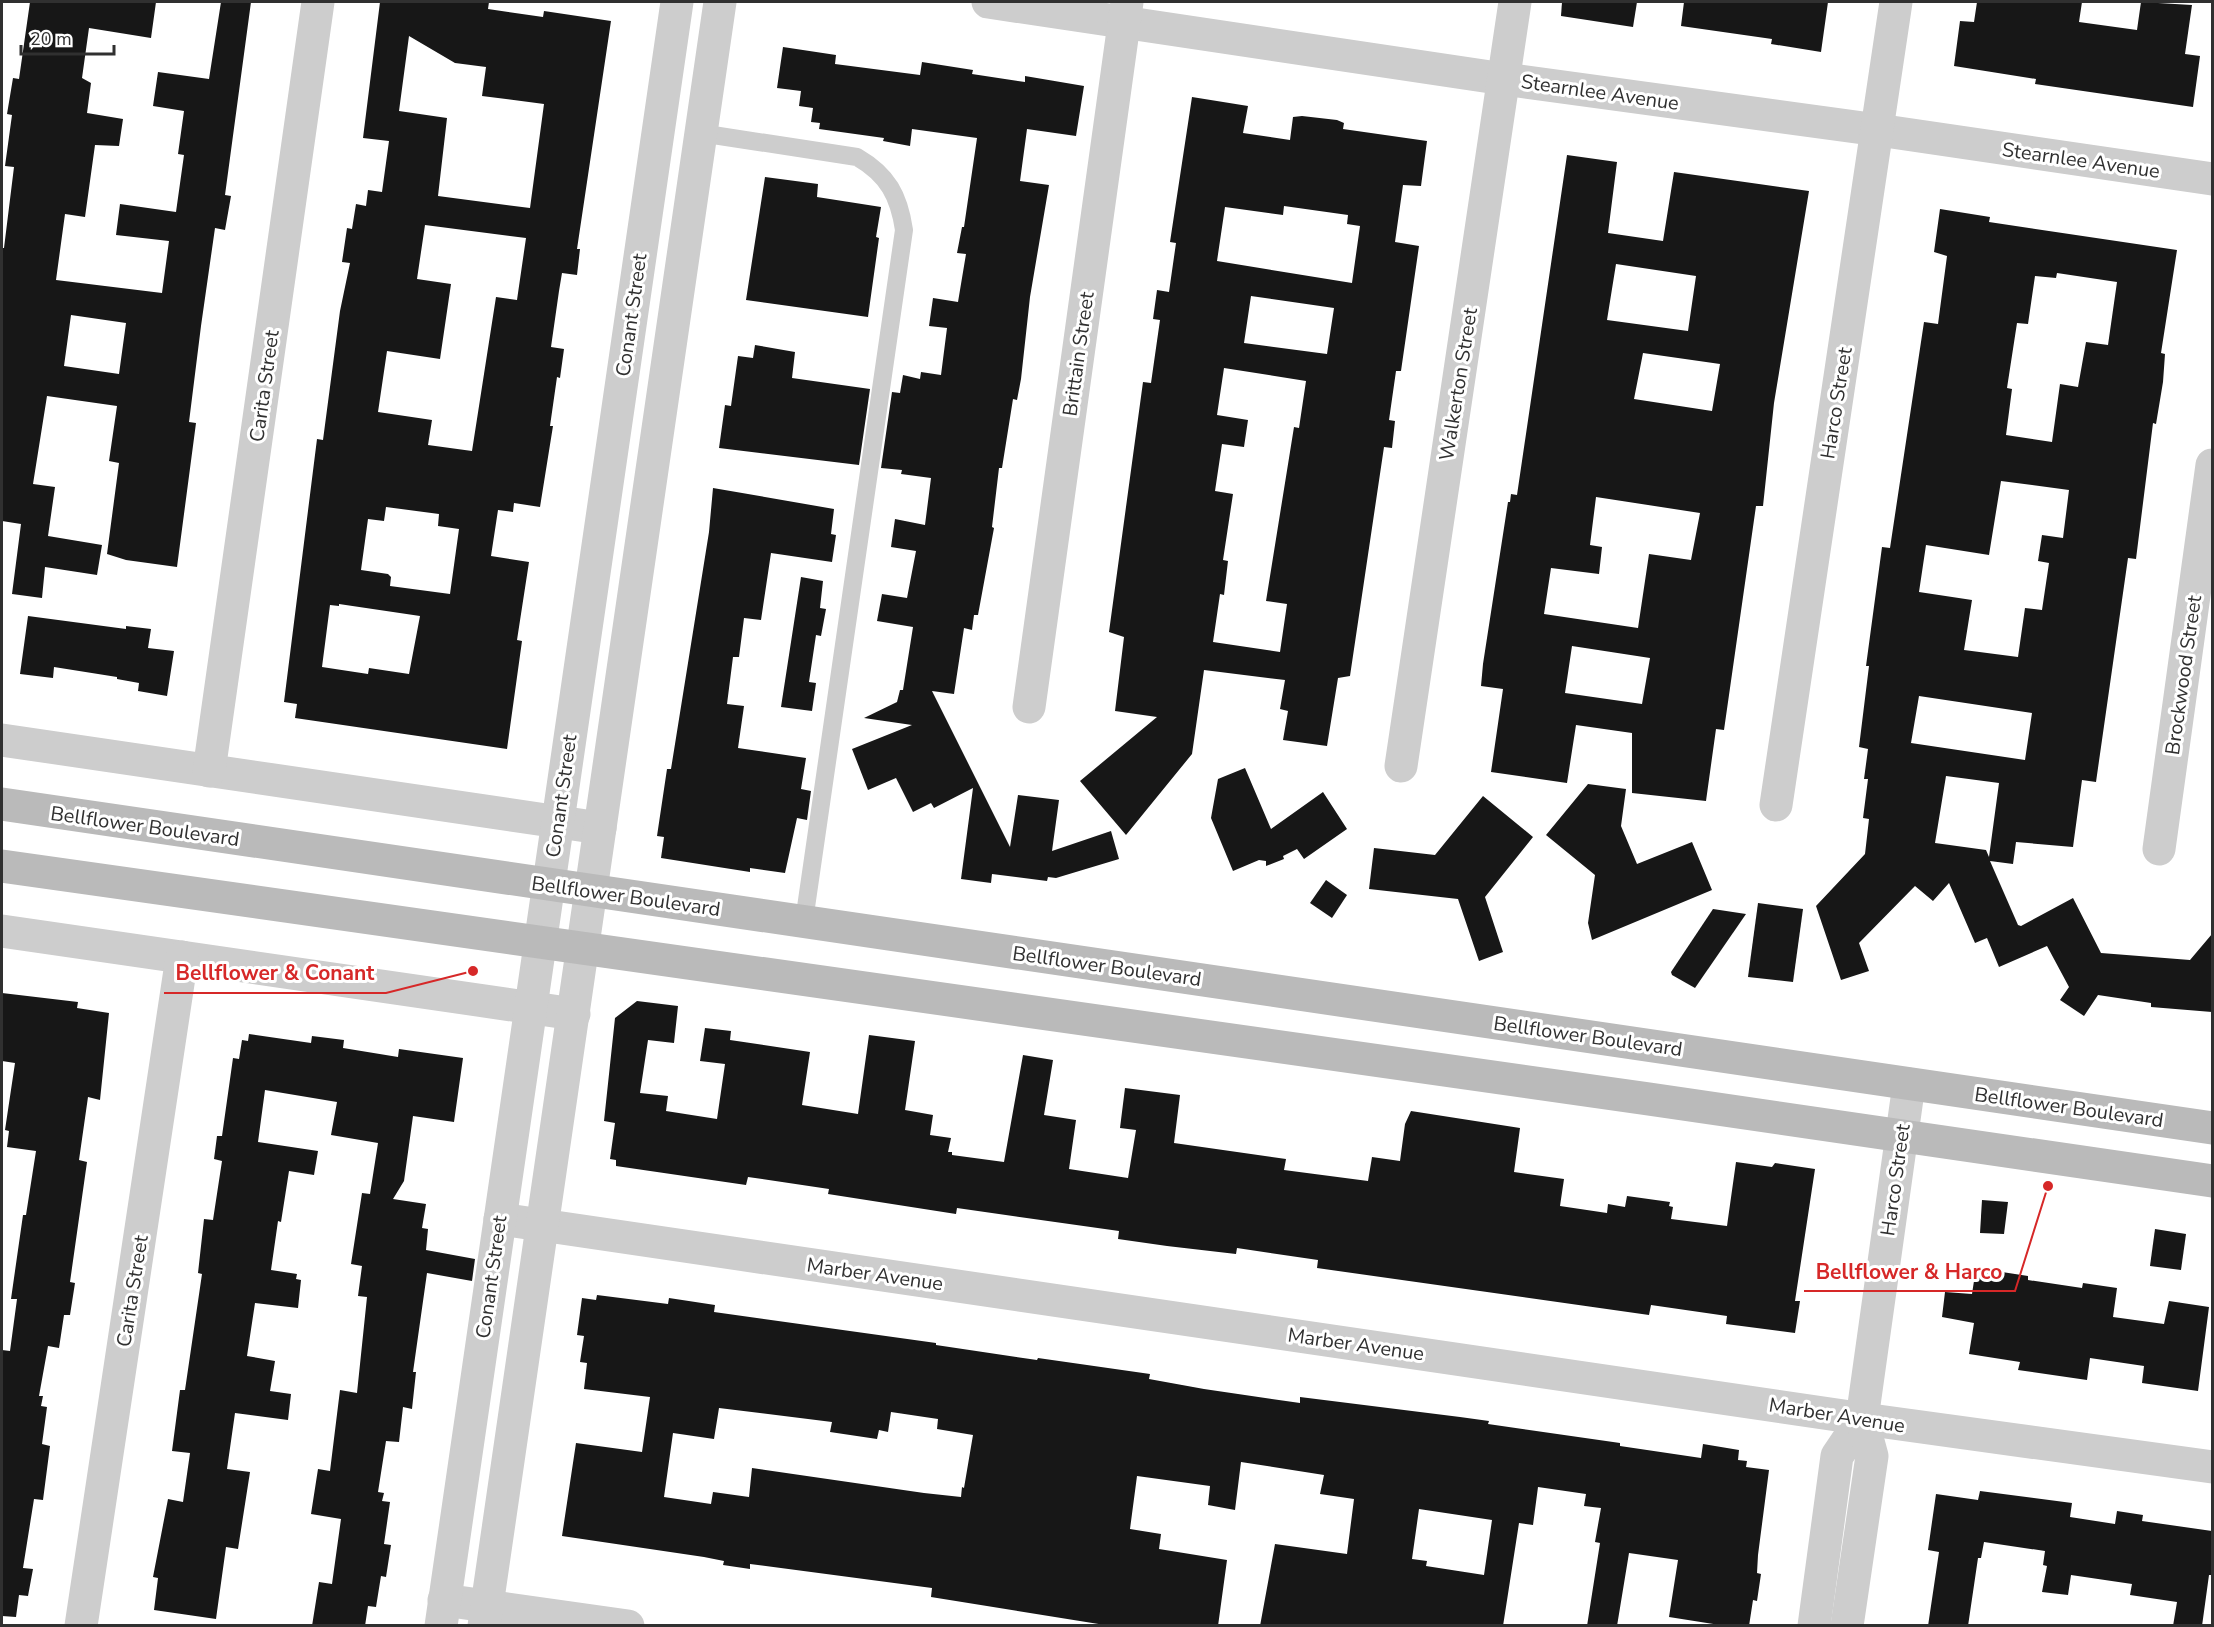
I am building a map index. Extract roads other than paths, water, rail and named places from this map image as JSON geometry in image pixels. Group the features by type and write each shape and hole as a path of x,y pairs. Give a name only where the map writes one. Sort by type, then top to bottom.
{"main road":[{"name":"Bellflower Boulevard","path":"2,804 548,886 804,921 2212,1128"},
{"path":"2,866 539,945 1902,1135 2212,1181"}],"street":[{"name":"Carita Street","path":"209,771 318,2"},
{"name":"Conant Street","path":"443,1613 677,2"},
{"path":"485,1616 720,2"},
{"name":"Stearnlee Avenue","path":"988,2 1125,11 1504,79 1878,130 2212,179"},
{"name":"Walkerton Street","path":"1401,766 1515,2"},
{"name":"Harco Street","path":"1776,805 1896,2"},
{"name":"Brittain Street","path":"1029,707 1125,11"},
{"name":"Brockwood Street","path":"2159,849 2212,465"},
{"path":"2,740 600,828"},
{"path":"2,931 574,1014"},
{"name":"Carita Street","path":"81,1626 182,957"},
{"name":"Harco Street","path":"1847,1626 1872,1456 1862,1419 1909,1084"},
{"name":"Marber Avenue","path":"500,1220 1862,1419 2212,1467"},
{"name":"Harco Street","path":"1814,1626 1837,1456 1862,1419"},
{"path":"443,1613 628,1626"}],"lane":[{"path":"700,133 857,157 875,168 889,186 900,205 904,230 804,921"}],"place":[{"name":"Bellflower & Conant","path":"473,971"},
{"name":"Bellflower & Harco","path":"2048,1186"}]}
